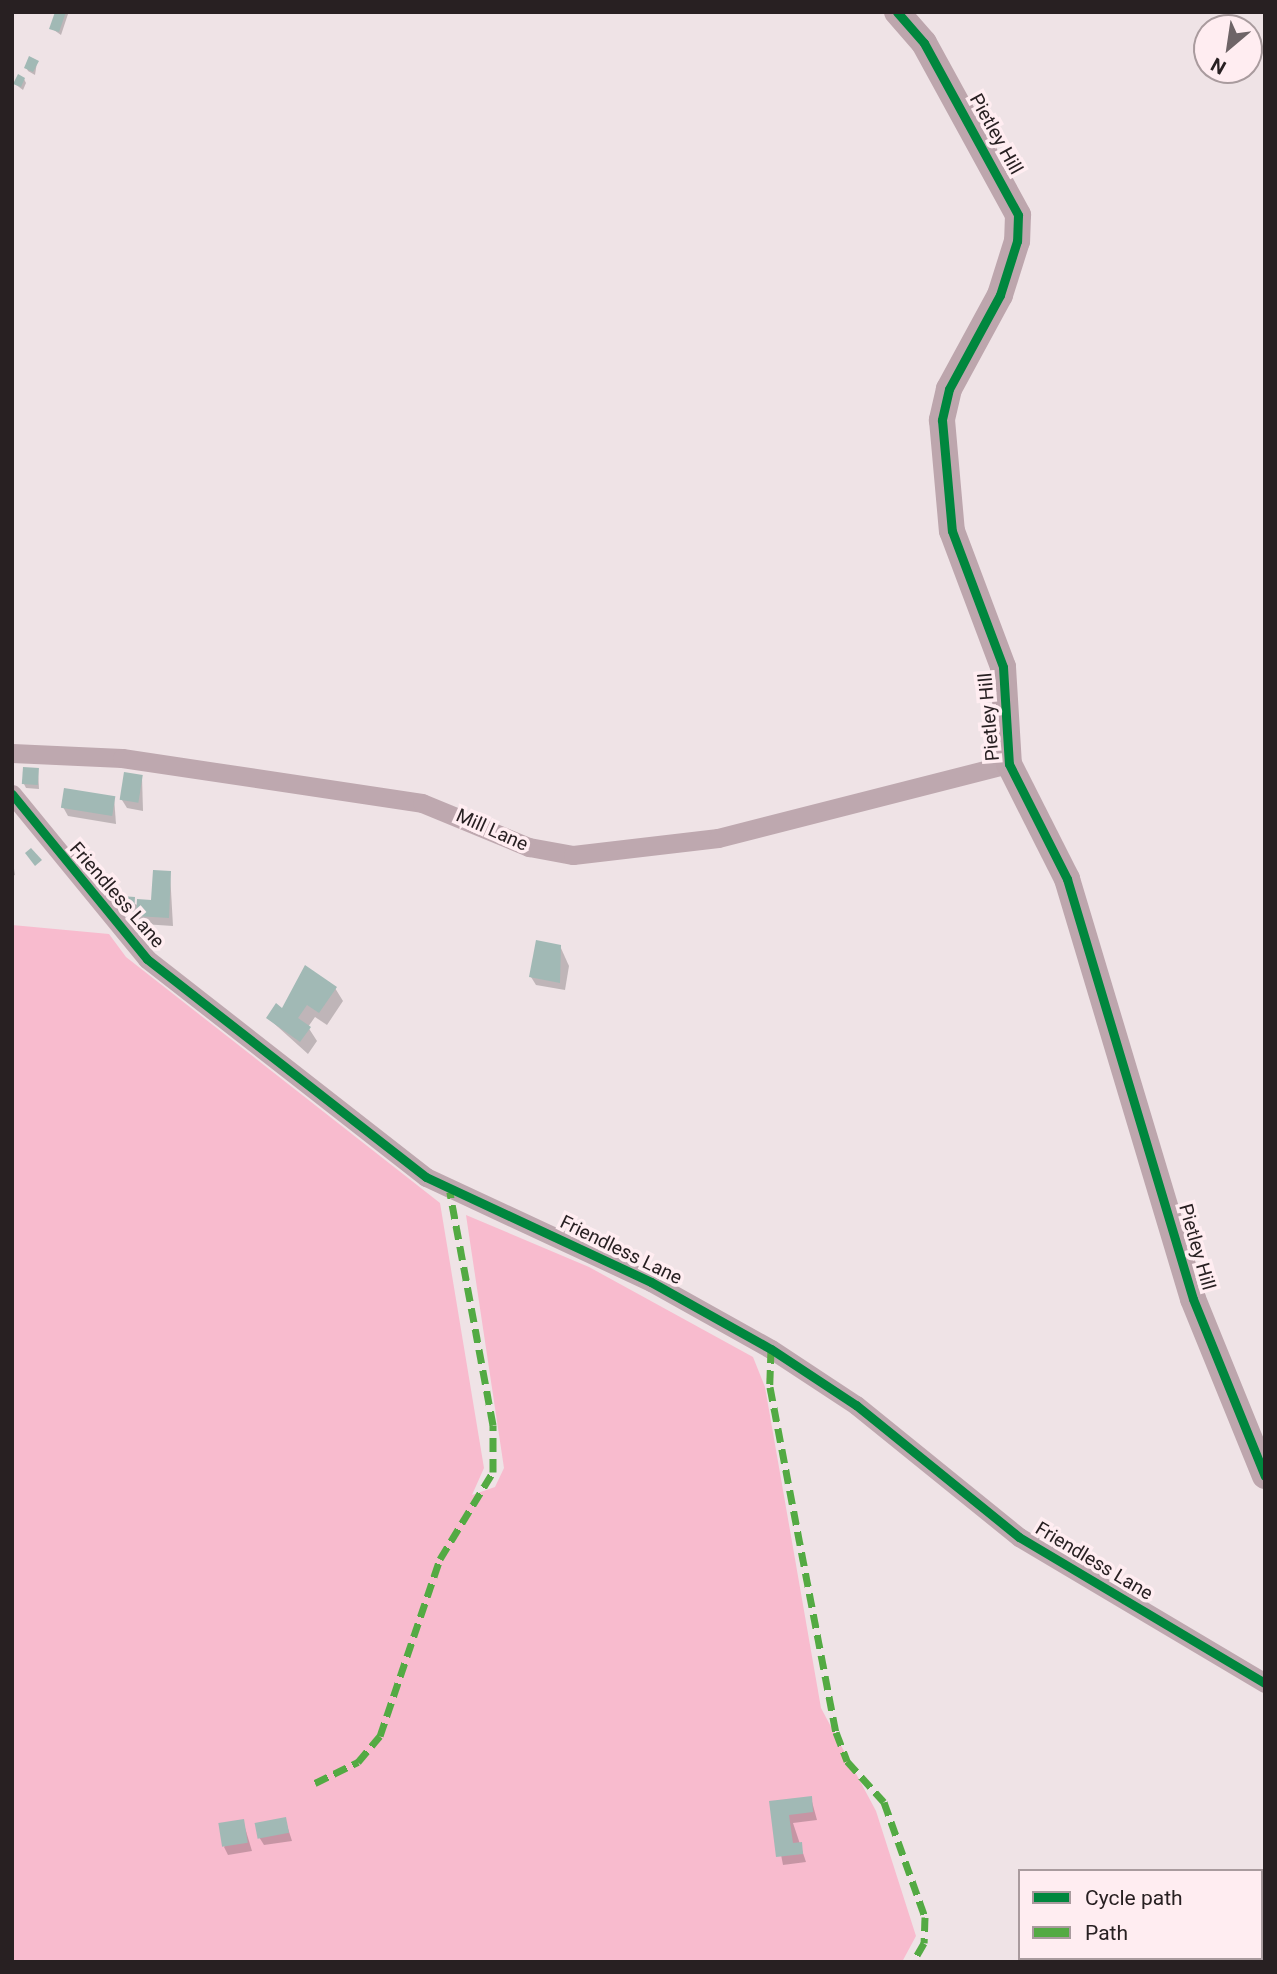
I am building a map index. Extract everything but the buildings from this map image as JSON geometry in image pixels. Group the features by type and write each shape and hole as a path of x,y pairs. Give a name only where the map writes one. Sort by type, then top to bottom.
{"street":[{"name":"Pietley Hill","path":"897,12 931,55 1018,215 1000,295 949,389 942,420 952,531 1003,667 1009,764 1071,890 1193,1299 1265,1476"},
{"name":"Mill Lane","path":"12,753 122,758 422,803 529,847 573,855 718,838 1009,764"},
{"name":"Friendless Lane","path":"12,794 147,959 426,1177 651,1282 771,1349 856,1405 1019,1537 1265,1683"}],"shaded area":[{"path":"12,925 109,934 126,957 440,1203 484,1468 472,1495 495,1487 504,1468 466,1215 589,1267 753,1357 765,1387 821,1708 876,1811 916,1936 902,1962 12,1962"}],"marked path":[{"path":"315,1783 358,1762 380,1736 440,1559 493,1472 493,1425 450,1192"},
{"path":"771,1349 770,1387 836,1732 847,1761 884,1802 925,1917 924,1943 913,1962"}],"cycle path":[{"path":"897,12 924,43 1018,215 1017,241 1000,295 949,389 942,420 952,531 1003,667 1009,764 1067,879 1193,1299 1265,1476"},
{"path":"12,794 147,959 426,1177 651,1282 771,1349 856,1405 1019,1537 1265,1683"}]}
